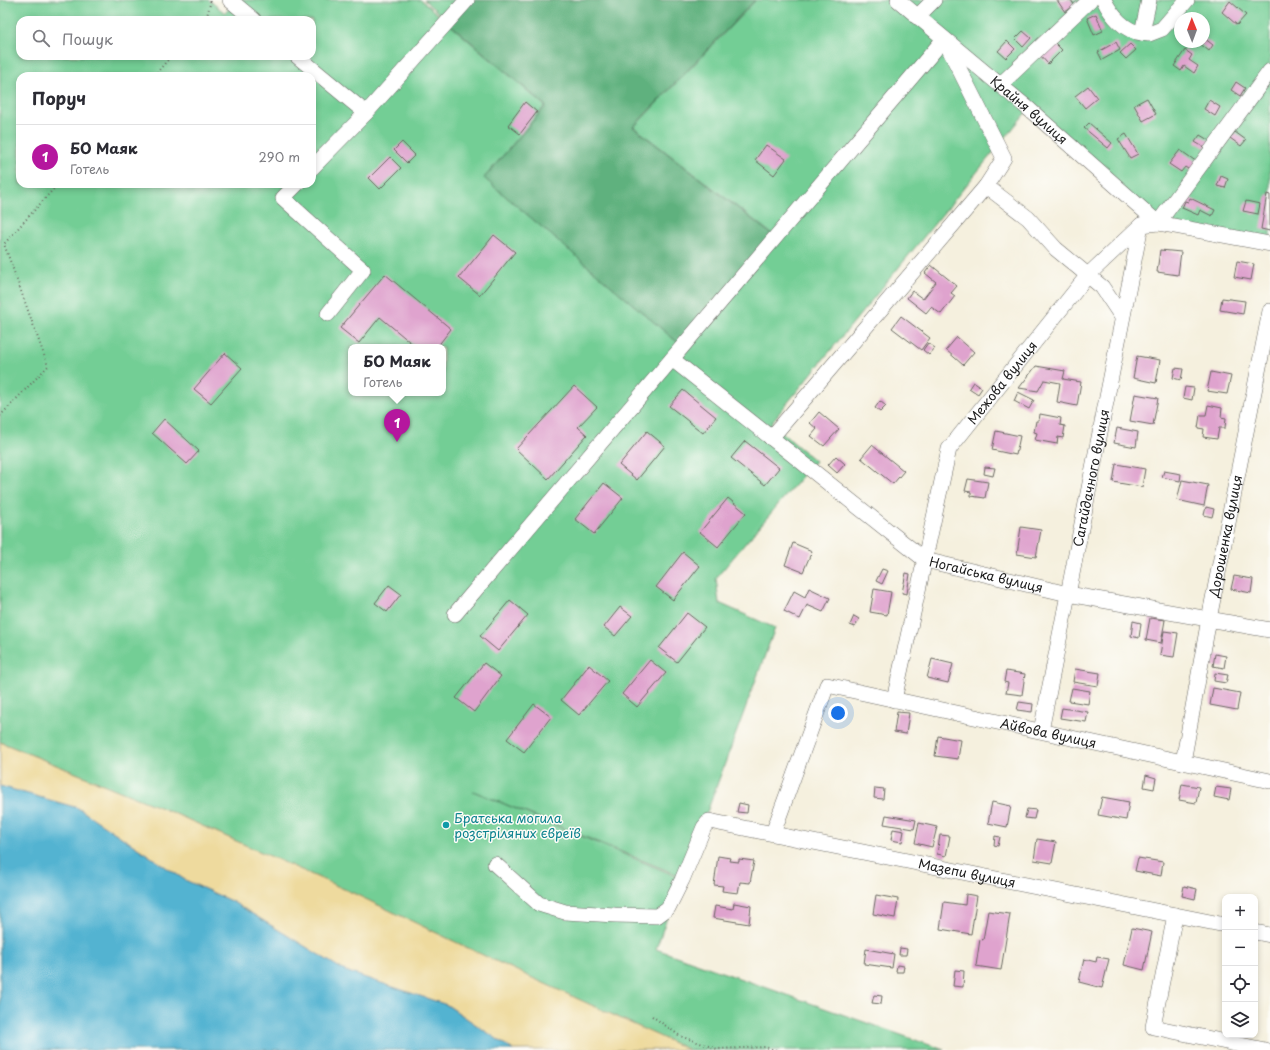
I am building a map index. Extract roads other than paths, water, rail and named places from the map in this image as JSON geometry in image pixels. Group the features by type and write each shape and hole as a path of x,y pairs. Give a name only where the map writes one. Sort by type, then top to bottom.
{"street":[{"path":"230,0 249,16"},
{"path":"316,164 366,113 467,0"},
{"name":"Крайня вулиця","path":"898,0 1030,110 1158,223"},
{"path":"917,17 934,0"},
{"path":"1000,85 1090,0"},
{"path":"1104,0 1108,8 1120,23 1137,33 1149,34 1162,30 1186,0"},
{"path":"1142,33 1149,0"},
{"path":"455,614 944,39 1004,158 986,186 771,438"},
{"path":"302,60 366,113"},
{"path":"1158,223 1270,71"},
{"path":"986,186 1028,218 1056,249 1102,287 1122,317"},
{"path":"293,188 283,198 363,270 328,314"},
{"path":"1141,225 1158,223 1270,244"},
{"name":"Межова вулиця","path":"894,700 949,449 1088,275 1141,225"},
{"name":"Сагайдачного вулиця","path":"1041,731 1141,225"},
{"name":"Дорошенка вулиця","path":"1183,762 1209,619 1270,311"},
{"name":"Ногайська вулиця","path":"672,359 924,560 1068,594 1270,630"},
{"name":"Айвова вулиця","path":"773,833 827,685 1270,781"},
{"name":"Мазепи вулиця","path":"495,864 539,904 565,912 657,916 668,908 682,880 704,827 709,821 1222,925"},
{"path":"1175,915 1153,1028 1265,1050"},
{"path":"1258,933 1270,935"}],"water":[{"path":"0,786 78,808 185,880 233,902 345,971 447,1005 513,1050 0,1050"}],"place":[{"name":"БО Маяк","path":"397,442"},
{"name":"Братська могила розстріляних євреїв","path":"446,825"}]}
